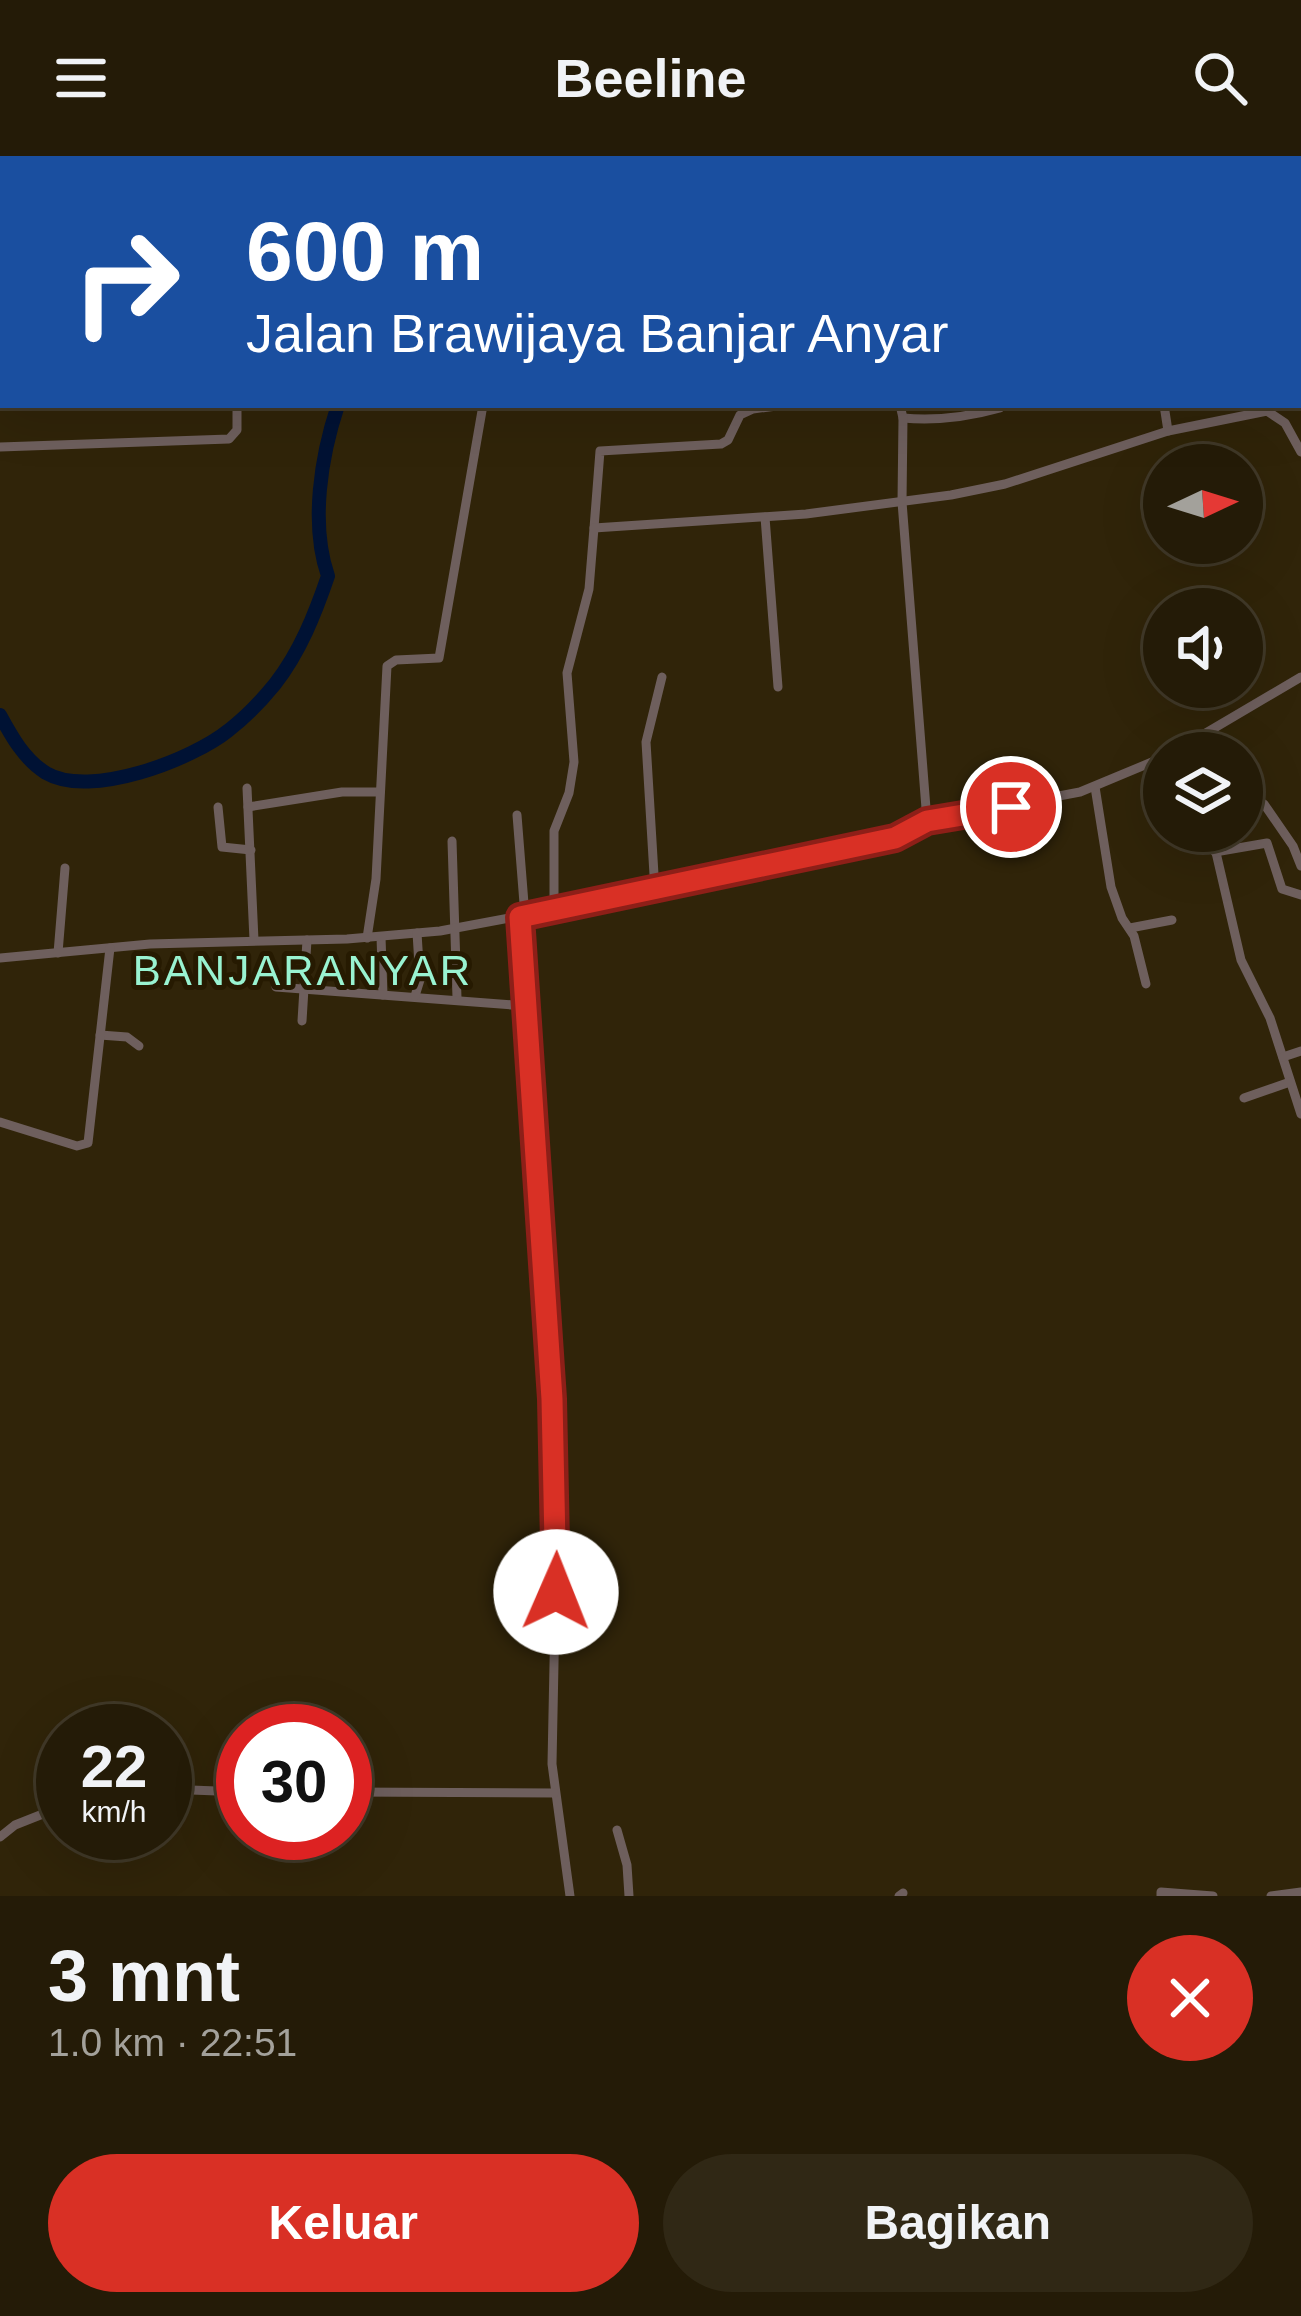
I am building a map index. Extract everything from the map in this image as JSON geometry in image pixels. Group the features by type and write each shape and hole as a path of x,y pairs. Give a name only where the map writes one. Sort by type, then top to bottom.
{"street":[{"path":"0,447 230,439 237,430 237,408"},
{"path":"367,938 376,879 387,666 397,660 439,658 482,408"},
{"path":"554,911 554,831 569,793 574,762 567,673 589,589 601,451 724,443 740,415 761,408"},
{"path":"901,408 902,502 927,821"},
{"path":"903,418 966,417 1000,408"},
{"path":"1164,408 1168,431"},
{"path":"594,528 765,517 902,502 1006,484 1168,431 1266,408 1286,423 1301,452"},
{"path":"1286,423 1301,420"},
{"path":"765,517 778,687"},
{"path":"655,891 646,742 662,677"},
{"path":"1209,732 1301,677"},
{"path":"0,958 254,940 367,938 453,928 655,891 895,838 927,821 1001,810 1095,787 1143,766"},
{"path":"1095,787 1111,887 1130,928 1146,983"},
{"path":"247,788 254,940"},
{"path":"248,807 342,792 380,792"},
{"path":"1263,804 1301,866"},
{"path":"218,807 222,848 251,850"},
{"path":"517,815 557,1514 554,1792 570,1896"},
{"path":"452,841 457,998"},
{"path":"1263,844 1268,843 1282,890 1301,895"},
{"path":"1215,852 1241,960 1283,1057 1301,1114"},
{"path":"58,953 65,868"},
{"path":"1130,928 1172,920"},
{"path":"415,996 420,980 417,933"},
{"path":"381,937 382,995"},
{"path":"302,1021 307,940"},
{"path":"0,1122 77,1146 88,1143 110,948"},
{"path":"276,987 526,1006"},
{"path":"100,1035 128,1036 139,1046"},
{"path":"1283,1057 1301,1051"},
{"path":"1244,1098 1290,1082"},
{"path":"372,1792 554,1792"},
{"path":"0,1837 36,1817"},
{"path":"616,1830 627,1865 629,1896"},
{"path":"1161,1896 1161,1892 1213,1896"},
{"path":"1271,1896 1301,1892"}],"waterway":[{"path":"0,715 38,767 65,780 88,781 166,764 212,742 242,720 292,659 328,576 320,535 320,490 337,408"}],"district":[{"name":"BANJARANYAR","path":"303,970"}],"route":[{"path":"556,1592 552,1399 520,917 895,838 927,821 1011,807"}]}
